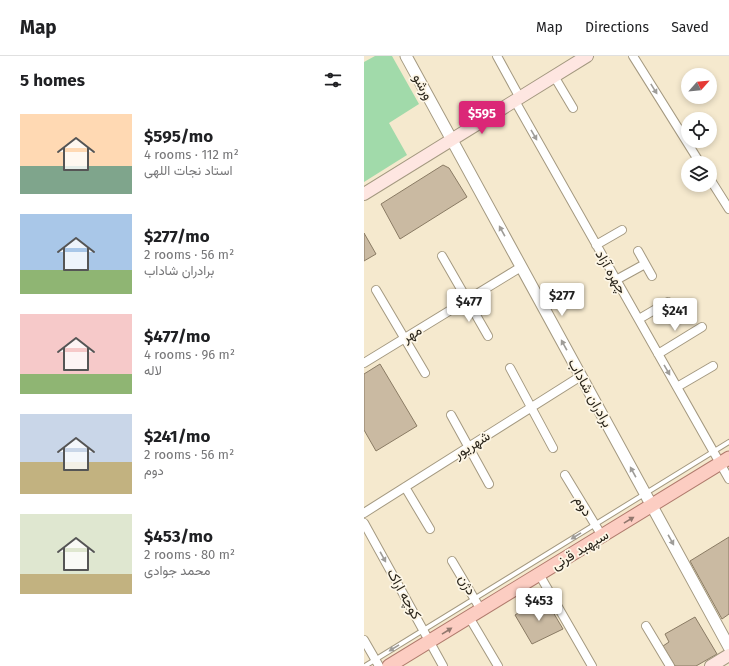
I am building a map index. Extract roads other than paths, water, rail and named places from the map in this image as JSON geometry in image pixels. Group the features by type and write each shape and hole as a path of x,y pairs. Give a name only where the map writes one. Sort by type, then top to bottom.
{"main road":[{"path":"364,194 587,56"},
{"name":"سپهبد قرنی","path":"389,666 725,461"},
{"path":"711,666 729,655"}],"street":[{"name":"ورشو","path":"406,56 452,140"},
{"name":"چهره آزاد","path":"497,56 517,99 596,245 714,452 725,461 729,479"},
{"path":"634,56 696,156"},
{"path":"554,76 573,108"},
{"name":"برادران شاداب","path":"452,140 729,647"},
{"path":"717,190 729,209"},
{"path":"596,245 622,230"},
{"path":"638,251 652,276"},
{"path":"442,256 488,336"},
{"path":"616,280 645,264"},
{"name":"مهر","path":"364,363 521,267"},
{"path":"376,290 425,373"},
{"path":"638,319 668,302"},
{"path":"658,354 702,327"},
{"path":"677,387 713,366"},
{"path":"510,368 553,448"},
{"name":"شهریور","path":"364,513 581,376"},
{"path":"451,415 490,484"},
{"name":"دوم","path":"565,475 602,536"},
{"path":"405,487 430,529"},
{"name":"کوچه اراک","path":"364,523 424,629 443,666"},
{"name":"دژن","path":"452,561 481,610"},
{"path":"540,574 592,666"},
{"path":"469,617 498,666"},
{"path":"646,626 670,666"},
{"path":"364,640 377,663"}],"lane":[{"path":"365,666 377,663 424,629 729,442"}]}
